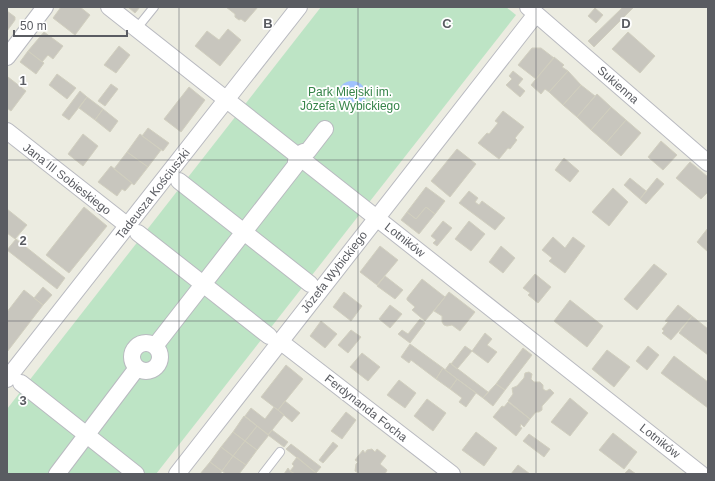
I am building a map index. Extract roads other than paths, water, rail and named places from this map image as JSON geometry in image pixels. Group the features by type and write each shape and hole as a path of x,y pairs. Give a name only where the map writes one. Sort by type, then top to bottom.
{"street":[{"path":"7,57 45,7"},
{"name":"Lotników","path":"109,7 701,474"},
{"name":"Tadeusza Kościuszki","path":"11,378 133,230 227,100 299,7"},
{"name":"Sukienna","path":"532,10 708,163"},
{"name":"Józefa Wybickiego","path":"177,474 275,339 377,218 532,10"},
{"path":"57,474 137,368 140,370 149,371 157,366 160,358 158,350 155,346 296,165 300,157 308,151 325,129"},
{"name":"Jana III Sobieskiego","path":"7,131 203,284"},
{"path":"179,181 310,284"},
{"name":"Ferdynanda Focha","path":"203,284 452,474"},
{"path":"11,378 136,474"}],"lane":[{"path":"137,28 154,7"},
{"path":"263,474 280,452"}],"water":[{"path":"352,81 362,85 366,95 362,105 352,109 342,105 338,95 342,85"}],"park label":[{"name":"Park Miejski im. Józefa Wybickiego","path":"350,99"}]}
